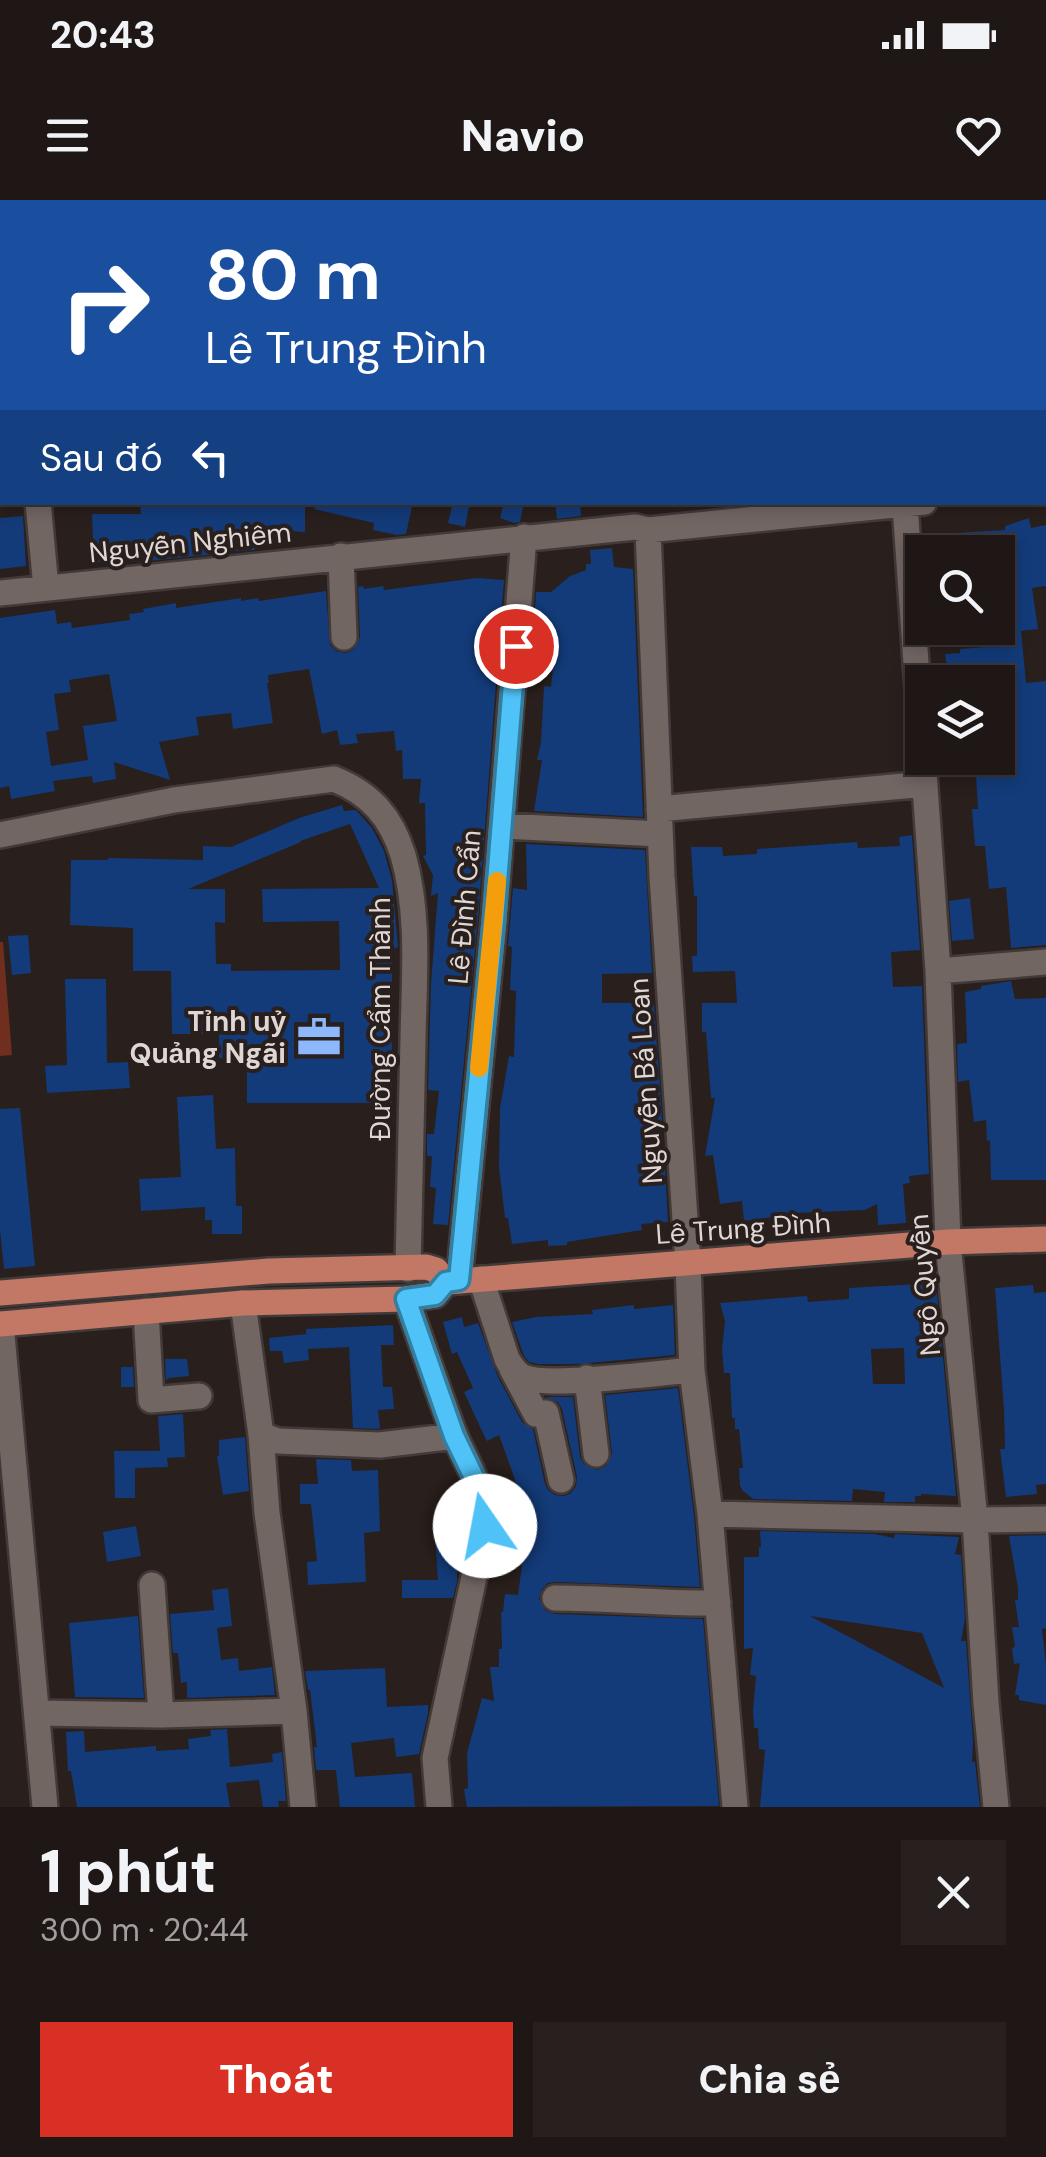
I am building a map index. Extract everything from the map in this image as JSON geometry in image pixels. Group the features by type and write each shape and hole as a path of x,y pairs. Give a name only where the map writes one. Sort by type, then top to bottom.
{"main road":[{"name":"Lê Trung Đình","path":"1,1324 242,1302 406,1299 435,1295 462,1281 948,1242 1046,1239"},
{"name":"Lê Trung Đình","path":"0,1293 269,1271 426,1268 462,1281"},
{"path":"269,1271 272,1302"},
{"path":"0,1316 1,1324"}],"street":[{"path":"38,505 46,588"},
{"name":"Nguyễn Nghiêm","path":"0,593 524,537 638,520 897,505"},
{"path":"914,505 919,665"},
{"name":"Nguyễn Bá Loan","path":"638,520 692,1370 710,1514 734,1807"},
{"name":"Lê Đình Cẩn","path":"462,1281 524,537"},
{"path":"341,556 344,637"},
{"name":"Ngô Quyền","path":"924,775 938,971 948,1242 975,1520 996,1807"},
{"name":"Đường Cẩm Thành","path":"0,835 174,800 334,779 359,789 380,809 402,852 413,904 408,1269"},
{"path":"502,826 660,822 925,784"},
{"path":"938,971 1046,962"},
{"path":"462,1281 498,1336 536,1414 546,1413 560,1480"},
{"path":"406,1299 454,1436 482,1494 485,1526 435,1758 440,1807"},
{"path":"242,1302 304,1807"},
{"path":"146,1311 151,1400 199,1396"},
{"path":"1,1324 45,1807"},
{"path":"518,1373 550,1380 692,1370"},
{"path":"587,1378 596,1454"},
{"path":"260,1435 278,1441 380,1445 454,1436"},
{"path":"710,1514 1046,1518"},
{"path":"152,1586 162,1715"},
{"path":"556,1598 718,1603"},
{"path":"37,1713 294,1711"}],"shaded area":[{"path":"0,942 12,1055 0,1056"}],"building":[{"path":"140,505 305,505 305,532 290,531 290,544 255,545 255,550 137,562 94,562 92,514 141,514"},
{"path":"315,505 412,505 406,534 397,535 373,530 374,523 314,509"},
{"path":"452,505 469,505 465,527 448,523"},
{"path":"503,505 523,505 520,522 500,518"},
{"path":"555,505 580,505 581,516 557,519"},
{"path":"23,516 26,566 0,569 0,518"},
{"path":"1029,518 1031,528 1046,525 1046,586 1032,588 1038,629 1021,631 1026,683 1046,681 1046,945 1011,948 1006,887 989,889 985,846 975,846 972,809 978,809 976,775 1015,775 1015,665 947,665 945,654 986,645 1015,645 1015,535 956,533 1005,530 1005,526"},
{"path":"612,548 614,567 633,569 643,817 534,811 542,760 537,760 544,686 551,687 553,669 553,627 534,621 536,592 551,592 570,576 586,570 586,564 591,564 590,550"},
{"path":"477,578 504,580 478,919 448,1225 433,1224 436,1188 430,1187 432,1156 427,1156 427,1134 434,1134 439,1091 428,1090 438,893 431,896 433,875 423,856 425,803 419,803 421,779 403,779 402,750 396,751 394,731 356,734 358,743 340,745 337,730 322,734 309,669 268,675 273,723 233,729 231,713 196,717 199,735 159,742 170,780 114,762 116,779 93,783 92,776 53,781 55,791 11,799 9,786 0,788 0,618 55,610 57,624 71,622 72,628 130,620 129,614 176,603 176,608 326,591 330,645 346,653 353,650 360,637 358,587 383,586 384,590","holes":["109,674 117,721 83,726 88,760 51,766 46,732 59,730 54,694 71,692 69,680"]},
{"path":"342,805 344,811 356,810 372,828 384,851 392,880 398,947 392,949 392,1103 247,1103 247,1058 219,1058 219,1034 172,1034 171,971 133,971 133,928 70,925 71,860 203,860 203,846 231,847 299,818","holes":["350,824 379,888 262,889 263,922 339,921 340,970 231,971 231,964 216,964 215,922 225,923 225,889 188,889"]},
{"path":"912,835 920,950 891,952 893,987 922,986 929,1174 909,1176 910,1183 903,1184 906,1223 878,1225 877,1204 865,1210 773,1214 774,1217 744,1221 742,1201 720,1204 713,1155 705,1156 715,1098 711,1098 702,1003 737,1003 735,971 693,972 692,956 697,956 697,896 691,847 722,847 723,856 757,854 757,849 857,842 858,848 900,846 899,837"},
{"path":"526,844 645,850 652,973 602,974 602,1003 654,1003 663,1132 642,1133 646,1169 665,1167 668,1222 641,1224 642,1230 567,1245 548,1246 548,1240 512,1244 499,1167 500,1108 509,1056 514,1057 516,991 510,990 512,947 508,946 513,888 527,890"},
{"path":"970,898 974,939 952,941 949,901"},
{"path":"28,935 31,973 12,975 8,936"},
{"path":"65,979 106,979 107,1063 128,1062 130,1088 47,1093 45,1066 67,1065"},
{"path":"1011,981 1015,999 1046,998 1046,1180 991,1180 986,1120 974,1122 969,1080 958,1082 957,1044 967,1043 965,992"},
{"path":"213,1095 216,1149 235,1148 236,1206 242,1206 242,1234 212,1234 212,1220 205,1220 205,1207 141,1211 139,1179 181,1177 177,1097"},
{"path":"20,1108 35,1266 4,1269 0,1230 0,1109"},
{"path":"936,1283 956,1496 921,1494 915,1496 915,1502 884,1502 885,1492 853,1489 852,1501 753,1499 742,1490 739,1429 735,1429 732,1418 730,1373 724,1373 725,1321 720,1303 807,1296 808,1302 849,1299 849,1288","holes":["904,1348 905,1384 873,1384 871,1349"]},
{"path":"1033,1285 1034,1293 1046,1292 1046,1484 1036,1485 1037,1494 1006,1497 1000,1449 1005,1449 1004,1410 995,1288"},
{"path":"634,1305 634,1309 673,1305 675,1355 538,1364 524,1356 512,1322 593,1314 592,1310"},
{"path":"462,1317 464,1327 478,1323 498,1377 522,1422 533,1429 545,1484 555,1495 571,1493 577,1477 562,1409 558,1402 545,1397 573,1397 580,1457 584,1464 597,1470 606,1466 612,1453 605,1395 678,1388 700,1587 555,1582 542,1589 539,1599 546,1611 555,1614 703,1619 719,1806 467,1807 467,1753 482,1698 494,1701 490,1667 499,1667 505,1594 518,1595 523,1527 520,1528 517,1510 519,1494 499,1435 487,1441 464,1392 473,1388 457,1352 452,1354 443,1322"},
{"path":"393,1325 394,1345 381,1345 383,1387 392,1387 394,1409 378,1410 380,1429 353,1428 349,1347 308,1349 309,1360 284,1363 282,1351 270,1351 269,1338 306,1334 306,1329"},
{"path":"165,1359 187,1359 189,1376 168,1378 166,1382"},
{"path":"121,1367 133,1367 134,1387 121,1387"},
{"path":"183,1414 185,1457 167,1458 168,1467 135,1468 135,1498 115,1498 114,1451 160,1451 158,1416"},
{"path":"245,1437 249,1491 223,1495 217,1456 219,1440"},
{"path":"316,1459 351,1460 352,1471 378,1470 380,1531 364,1533 366,1582 308,1585 307,1562 317,1561 311,1504 300,1504 300,1484 318,1484"},
{"path":"136,1526 141,1556 107,1562 103,1532"},
{"path":"760,1531 959,1537 955,1554 961,1555 965,1619 961,1641 966,1641 972,1762 980,1807 760,1807 765,1750 759,1749 758,1728 754,1728 756,1676 750,1675 753,1648 744,1649 744,1557 759,1557","holes":["810,1616 922,1633 944,1688"]},
{"path":"467,1533 463,1552 457,1552 453,1598 402,1598 402,1580 438,1580 435,1536"},
{"path":"1046,1535 1046,1628 1042,1629 1046,1705 1019,1700 1019,1695 1015,1695 1020,1663 1014,1664 1012,1627 1019,1627 1015,1600 1018,1588 1009,1536"},
{"path":"228,1588 232,1626 217,1628 221,1660 238,1658 239,1671 272,1667 275,1695 187,1698 187,1682 181,1683 178,1653 173,1653 170,1614 214,1610 212,1590"},
{"path":"138,1616 144,1698 75,1697 69,1623"},
{"path":"385,1668 387,1707 428,1705 419,1754 396,1757 394,1738 351,1743 355,1777 412,1773 415,1807 340,1807 336,1770 316,1770 317,1747 305,1671"},
{"path":"227,1729 230,1767 273,1762 272,1754 282,1752 286,1801 278,1801 279,1807 263,1807 259,1780 226,1783 230,1807 77,1807 68,1771 66,1732 84,1731 85,1752 156,1746 156,1751 189,1749 188,1739 211,1736 210,1730"}],"slow traffic":[{"path":"479,1068 497,881"}],"place":[{"name":"Tỉnh uỷ Quảng Ngãi","path":"319,1037"}],"route":[{"path":"485,1526 482,1494 454,1436 406,1299 435,1295 446,1282 459,1280 516,646"}]}
